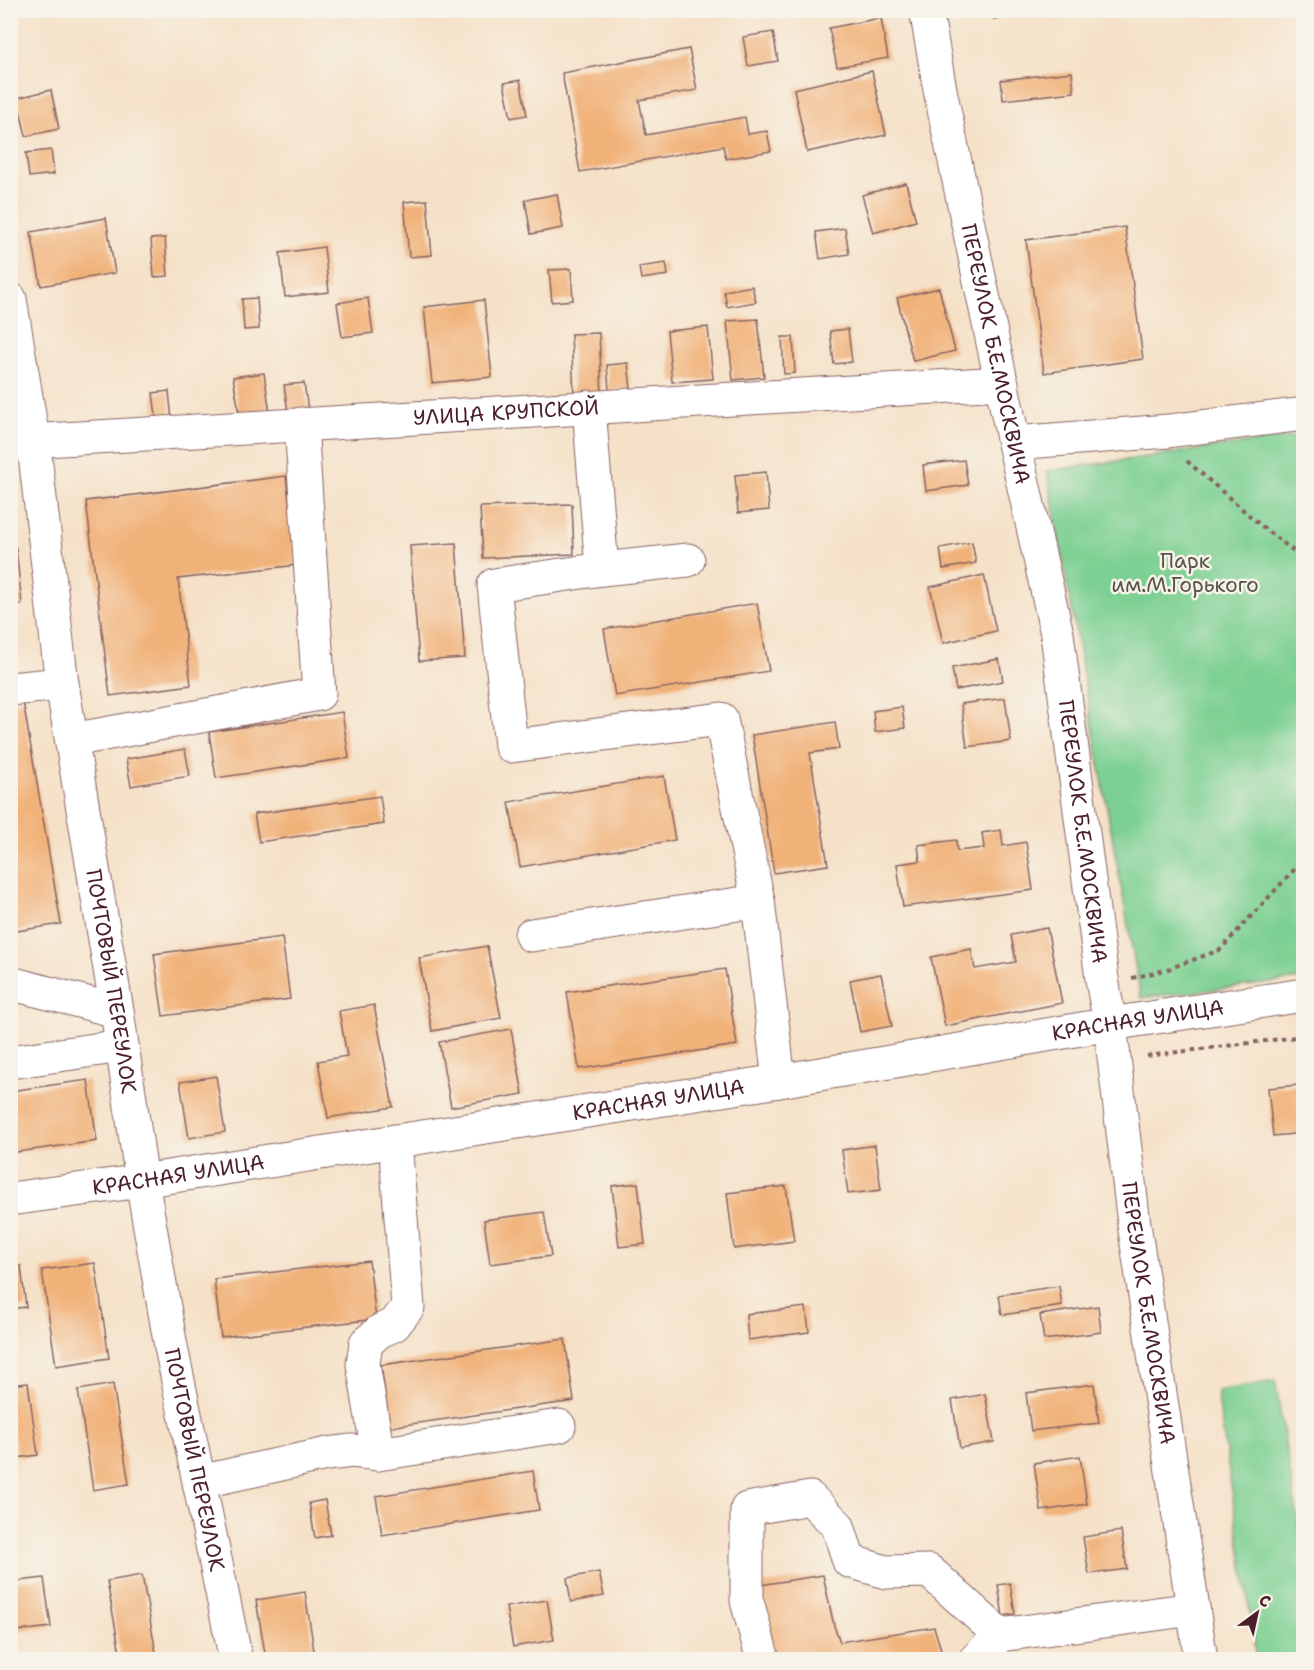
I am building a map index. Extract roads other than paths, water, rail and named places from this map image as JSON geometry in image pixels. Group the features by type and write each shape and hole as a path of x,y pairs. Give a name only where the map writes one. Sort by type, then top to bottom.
{"street":[{"name":"ПЕРЕУЛОК Б.Е.МОСКВИЧА","path":"926,10 941,95 1014,443 1057,634 1102,979 1110,1024 1134,1224 1201,1659"},
{"name":"ПОЧТОВЫЙ ПЕРЕУЛОК","path":"10,299 22,441 117,1011 142,1181 171,1347 236,1659"},
{"name":"УЛИЦА КРУПСКОЙ","path":"22,441 1002,383"},
{"path":"589,407 602,569"},
{"path":"1014,443 1168,431 1304,414"},
{"path":"72,740 319,694 301,424"},
{"path":"688,560 602,569 494,585 511,746 721,719 758,902 779,1081"},
{"path":"10,689 62,684"},
{"path":"531,935 758,902"},
{"path":"10,983 117,1011"},
{"name":"КРАСНАЯ УЛИЦА","path":"10,1199 142,1181 779,1081 1110,1024 1304,995"},
{"path":"10,1062 122,1046"},
{"path":"378,1454 363,1364 366,1343 380,1331 394,1325 408,1307 395,1141"},
{"path":"199,1482 327,1454 352,1451 378,1454 559,1426"},
{"path":"763,1659 747,1601 747,1509 810,1498 838,1526 849,1561 886,1572 929,1571 999,1635"},
{"path":"975,1659 999,1635 1193,1609"}],"park label":[{"name":"Парк им.М.Горького","path":"1185,573"}]}
